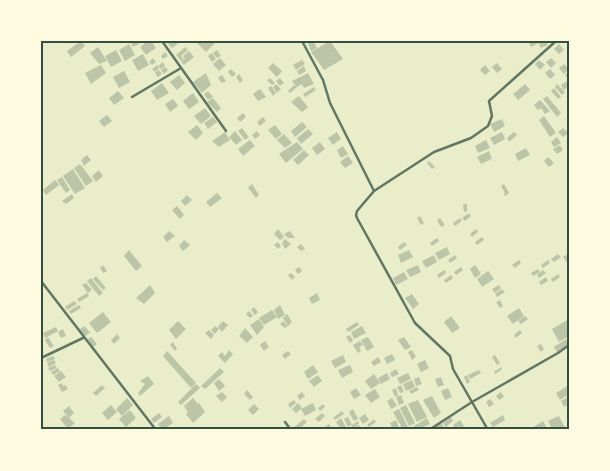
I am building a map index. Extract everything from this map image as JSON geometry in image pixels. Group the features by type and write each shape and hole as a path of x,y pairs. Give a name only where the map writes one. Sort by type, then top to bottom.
{"street":[{"path":"162,41 226,131"},
{"path":"302,41 323,80 330,103 374,191"},
{"path":"488,430 454,368 450,356 415,323 356,215 357,211 374,191 434,152 471,138 488,126 492,116 489,101 556,41"},
{"path":"132,97 181,68"},
{"path":"41,281 156,430"},
{"path":"41,358 83,337"},
{"path":"429,430 472,402 569,345"},
{"path":"286,422 291,430"}],"building":[{"path":"81,41 85,46 71,57 67,51"},
{"path":"130,41 144,41 133,47"},
{"path":"151,41 156,48 146,55 140,47"},
{"path":"166,41 181,41 172,48"},
{"path":"199,41 213,41 215,43 206,52 197,43"},
{"path":"307,41 313,41 317,48 311,51"},
{"path":"330,41 343,59 324,70 311,52"},
{"path":"528,41 536,41 537,44 531,47"},
{"path":"537,41 546,41 548,45 541,48"},
{"path":"129,44 135,55 125,61 119,50"},
{"path":"559,44 564,50 559,54 554,49"},
{"path":"98,47 107,61 99,64 90,53"},
{"path":"185,47 188,50 181,56 184,59 181,61 176,55"},
{"path":"116,50 122,61 111,67 105,56"},
{"path":"217,50 221,56 217,58 213,53"},
{"path":"189,51 194,57 184,65 181,62 185,59 183,56"},
{"path":"165,52 168,56 163,59 161,56"},
{"path":"212,53 216,59 212,62 208,56"},
{"path":"143,54 149,65 138,71 132,60"},
{"path":"153,58 156,62 152,65 149,62"},
{"path":"220,58 226,65 219,71 213,64"},
{"path":"551,58 556,63 551,68 546,62"},
{"path":"302,60 305,64 296,70 293,65"},
{"path":"539,60 545,65 540,70 535,64"},
{"path":"163,62 165,66 161,69 158,66"},
{"path":"273,63 282,71 277,77 268,68"},
{"path":"497,63 502,69 497,73 492,67"},
{"path":"564,64 569,69 564,74 559,68"},
{"path":"101,65 106,73 91,84 85,73"},
{"path":"157,65 159,69 155,72 152,69"},
{"path":"485,65 490,71 485,75 480,70"},
{"path":"304,66 306,71 299,75 297,71"},
{"path":"165,67 168,70 164,74 161,70"},
{"path":"231,69 236,74 232,77 228,72"},
{"path":"550,69 555,75 550,79 545,73"},
{"path":"159,70 162,74 158,77 155,73"},
{"path":"124,71 130,82 119,88 113,77"},
{"path":"569,72 569,80 565,75"},
{"path":"206,73 211,85 202,93 193,82"},
{"path":"308,73 314,84 304,88 302,84 297,87 292,81"},
{"path":"239,74 243,80 240,83 236,77"},
{"path":"179,75 185,83 177,90 170,82"},
{"path":"222,75 226,81 222,83 218,78"},
{"path":"270,78 275,83 272,85 267,80"},
{"path":"280,78 284,83 280,86 276,81"},
{"path":"569,80 569,86 564,90 561,85"},
{"path":"162,83 169,93 157,100 151,91"},
{"path":"276,84 281,89 277,93 273,87"},
{"path":"525,84 530,90 518,100 513,94"},
{"path":"557,84 565,92 562,95 555,87"},
{"path":"294,85 297,87 290,93 288,91"},
{"path":"271,86 276,93 273,96 268,88"},
{"path":"314,87 316,90 305,97 303,94"},
{"path":"554,88 561,97 558,99 551,91"},
{"path":"260,89 266,97 258,101 253,94"},
{"path":"118,91 124,98 114,105 109,98"},
{"path":"208,91 213,97 208,100 204,94"},
{"path":"193,93 199,102 189,109 183,101"},
{"path":"299,96 308,107 302,112 291,102"},
{"path":"547,96 561,113 557,117 543,99"},
{"path":"213,98 221,108 217,112 207,102"},
{"path":"173,99 178,106 170,112 165,104"},
{"path":"540,100 550,111 545,114 541,108 538,110 534,105"},
{"path":"205,108 211,116 201,124 194,116"},
{"path":"243,113 246,117 240,122 237,118"},
{"path":"107,115 112,121 104,127 99,121"},
{"path":"544,116 556,133 550,137 539,120"},
{"path":"213,117 217,122 208,129 204,123"},
{"path":"263,117 266,121 260,126 257,122"},
{"path":"502,119 505,126 494,132 490,124"},
{"path":"302,122 307,127 295,137 291,131"},
{"path":"197,125 203,133 196,140 188,132"},
{"path":"275,125 282,134 276,139 268,130"},
{"path":"242,128 249,137 245,140 238,131"},
{"path":"563,128 566,131 569,129 569,133 563,137 558,132"},
{"path":"308,129 313,134 301,144 297,138"},
{"path":"235,131 242,140 236,145 229,137"},
{"path":"257,131 260,135 255,139 252,135"},
{"path":"225,132 230,140 219,147 212,141"},
{"path":"337,132 341,139 333,145 328,138"},
{"path":"502,132 505,139 494,145 490,138"},
{"path":"514,132 517,135 509,142 507,138"},
{"path":"284,134 292,143 285,148 277,140"},
{"path":"557,137 561,143 554,147 551,142"},
{"path":"250,140 255,146 243,156 238,149"},
{"path":"486,140 490,148 478,153 475,146"},
{"path":"297,142 303,149 286,163 279,154"},
{"path":"320,142 325,149 317,155 312,148"},
{"path":"560,145 563,150 557,154 553,149"},
{"path":"343,146 348,154 341,158 337,150"},
{"path":"526,148 530,155 518,161 515,154"},
{"path":"304,150 309,155 298,165 293,160"},
{"path":"489,151 492,159 481,164 477,157"},
{"path":"87,155 91,160 84,166 81,160"},
{"path":"348,156 353,163 345,168 340,162"},
{"path":"548,157 554,163 549,167 544,161"},
{"path":"429,161 435,167 432,169 427,163"},
{"path":"80,164 93,181 86,186 74,168"},
{"path":"73,169 85,188 75,194 63,176"},
{"path":"99,170 103,176 96,182 92,176"},
{"path":"62,177 70,190 66,193 57,180"},
{"path":"55,180 59,185 46,195 43,190"},
{"path":"252,184 259,195 256,198 248,188"},
{"path":"504,184 509,193 505,196 501,186"},
{"path":"217,193 222,198 210,207 206,202"},
{"path":"72,194 74,198 66,204 62,201"},
{"path":"187,195 192,200 185,206 181,201"},
{"path":"463,204 467,204 467,211 464,212"},
{"path":"177,206 184,215 180,219 172,210"},
{"path":"469,213 471,216 465,221 462,218"},
{"path":"420,216 424,223 421,225 417,218"},
{"path":"440,218 445,225 441,227 437,220"},
{"path":"460,218 462,221 455,226 453,223"},
{"path":"278,229 284,237 280,240 274,234"},
{"path":"476,229 478,232 472,237 470,234"},
{"path":"169,231 175,236 167,242 163,237"},
{"path":"290,231 295,238 288,238 284,234"},
{"path":"482,237 484,240 477,245 475,242"},
{"path":"437,238 439,241 432,246 430,243"},
{"path":"285,239 291,244 285,249 282,243"},
{"path":"184,240 190,245 183,251 179,246"},
{"path":"278,242 281,246 278,249 274,245"},
{"path":"404,242 407,245 400,250 398,247"},
{"path":"301,244 305,249 301,251 297,247"},
{"path":"447,247 450,254 439,260 435,253"},
{"path":"129,250 142,266 136,271 124,256"},
{"path":"409,250 413,257 401,263 398,255"},
{"path":"569,253 569,265 563,257"},
{"path":"558,254 561,257 554,262 551,259"},
{"path":"434,255 437,262 426,268 422,261"},
{"path":"455,255 457,258 450,263 448,260"},
{"path":"519,260 521,263 515,268 512,265"},
{"path":"548,260 550,263 543,268 541,265"},
{"path":"103,265 107,271 103,273 100,268"},
{"path":"418,265 421,272 410,277 406,270"},
{"path":"475,265 481,274 475,278 470,269"},
{"path":"299,267 302,271 298,274 295,270"},
{"path":"461,267 463,270 456,275 454,272"},
{"path":"538,269 540,272 533,276 531,273"},
{"path":"444,270 446,273 439,278 437,275"},
{"path":"543,270 546,273 539,278 537,275"},
{"path":"488,271 494,279 482,287 477,279"},
{"path":"404,272 408,279 396,285 393,278"},
{"path":"291,273 295,277 292,280 288,275"},
{"path":"558,274 560,277 553,282 551,279"},
{"path":"451,275 453,278 446,283 444,280"},
{"path":"96,276 106,288 103,290 93,279"},
{"path":"546,277 548,281 541,285 539,282"},
{"path":"91,278 103,293 99,296 87,281"},
{"path":"86,283 92,290 88,293 82,285"},
{"path":"150,285 155,293 144,304 136,298"},
{"path":"499,285 501,288 495,293 492,289"},
{"path":"502,289 505,292 497,297 495,294"},
{"path":"87,293 89,296 79,302 77,299"},
{"path":"317,293 320,300 312,304 309,298"},
{"path":"412,294 419,304 413,309 405,298"},
{"path":"500,300 503,306 500,308 496,302"},
{"path":"74,301 77,304 67,310 65,307"},
{"path":"79,305 81,308 71,314 69,311"},
{"path":"280,305 285,315 278,319 274,310"},
{"path":"254,307 258,312 255,315 251,310"},
{"path":"519,308 524,316 513,324 507,316"},
{"path":"272,310 277,317 264,325 259,318"},
{"path":"249,311 253,316 250,318 246,314"},
{"path":"103,312 111,322 97,333 89,323"},
{"path":"287,314 292,322 288,326 283,318"},
{"path":"451,316 460,328 452,333 444,322"},
{"path":"525,316 528,319 521,324 518,321"},
{"path":"259,319 264,327 257,335 250,325"},
{"path":"569,319 569,336 559,342 552,329"},
{"path":"178,321 186,329 176,339 169,330"},
{"path":"223,321 228,325 222,332 218,327"},
{"path":"283,321 288,326 285,328 280,324"},
{"path":"357,322 359,325 348,332 346,329"},
{"path":"85,326 90,333 85,336 80,329"},
{"path":"215,326 219,329 215,334 211,330"},
{"path":"362,326 366,333 354,339 351,332"},
{"path":"56,327 58,331 45,338 43,333"},
{"path":"245,328 253,337 247,343 239,336"},
{"path":"63,329 66,336 61,338 58,332"},
{"path":"209,330 214,335 211,339 205,333"},
{"path":"520,330 522,333 516,338 514,335"},
{"path":"117,334 120,338 114,344 111,340"},
{"path":"350,335 353,341 350,343 346,337"},
{"path":"48,337 54,346 50,348 45,340"},
{"path":"91,337 97,344 93,347 88,339"},
{"path":"368,337 374,347 367,351 361,340"},
{"path":"404,337 411,347 405,350 398,340"},
{"path":"566,339 569,344 557,352 554,347"},
{"path":"265,341 269,347 264,351 260,345"},
{"path":"360,341 363,345 359,347 361,351 358,353 353,345"},
{"path":"173,342 177,349 175,351 170,345"},
{"path":"541,344 544,349 541,352 537,346"},
{"path":"229,350 233,354 225,363 218,356 222,352 225,356"},
{"path":"412,350 416,357 412,360 408,352"},
{"path":"167,351 196,383 191,388 163,356"},
{"path":"288,351 291,354 285,359 282,355"},
{"path":"392,354 395,360 387,364 384,358"},
{"path":"343,355 346,362 335,368 331,361"},
{"path":"495,355 500,363 497,365 492,357"},
{"path":"53,356 55,359 47,362 46,359"},
{"path":"378,357 381,362 374,366 371,362"},
{"path":"54,360 56,363 49,367 47,363"},
{"path":"425,360 429,368 421,372 417,364"},
{"path":"55,365 57,368 50,371 48,368"},
{"path":"313,365 318,372 308,379 304,372"},
{"path":"350,365 353,372 342,378 338,370"},
{"path":"501,367 502,369 495,374 494,372"},
{"path":"58,368 60,371 53,375 51,372"},
{"path":"220,368 224,372 205,389 201,386"},
{"path":"396,369 399,374 392,377 390,373"},
{"path":"479,370 481,373 470,379 468,375"},
{"path":"61,371 66,377 59,382 54,376"},
{"path":"387,373 390,379 381,384 378,378"},
{"path":"408,373 411,379 400,384 397,378"},
{"path":"374,374 380,383 371,389 365,381"},
{"path":"318,375 322,381 314,387 309,381"},
{"path":"467,375 470,382 467,384 464,377"},
{"path":"148,376 154,384 140,396 138,393 145,384 140,381"},
{"path":"419,377 422,384 416,386 414,379"},
{"path":"441,377 444,385 438,387 435,379"},
{"path":"219,379 225,386 219,391 214,383"},
{"path":"412,380 415,387 406,391 403,384"},
{"path":"62,383 68,389 62,392 58,385"},
{"path":"196,384 200,388 181,405 178,402"},
{"path":"102,385 105,388 96,396 93,393"},
{"path":"401,385 404,392 400,393 397,387"},
{"path":"569,385 569,394 560,400 556,393"},
{"path":"417,387 419,390 411,394 409,391"},
{"path":"356,388 361,395 354,399 350,392"},
{"path":"396,388 398,395 395,397 392,390"},
{"path":"448,388 452,397 445,400 441,391"},
{"path":"375,389 380,397 371,403 365,395"},
{"path":"247,390 253,397 250,400 244,394"},
{"path":"222,392 227,397 222,402 216,396"},
{"path":"302,392 305,396 300,400 297,396"},
{"path":"501,392 504,397 499,400 496,396"},
{"path":"401,395 404,403 399,405 396,397"},
{"path":"432,396 441,413 434,418 423,400"},
{"path":"569,396 569,404 564,407 561,401"},
{"path":"127,398 133,405 122,416 116,409"},
{"path":"193,398 205,412 193,423 186,414 188,412 184,406"},
{"path":"392,398 397,406 391,409 387,401"},
{"path":"490,399 494,404 489,407 486,402"},
{"path":"294,400 296,403 290,408 288,404"},
{"path":"418,400 427,417 417,422 408,404"},
{"path":"298,403 302,408 296,413 292,409"},
{"path":"313,403 316,410 305,416 301,409"},
{"path":"254,404 259,409 253,415 248,410"},
{"path":"323,404 325,407 320,411 318,408"},
{"path":"111,405 117,412 108,420 102,413"},
{"path":"406,405 415,423 409,426 400,408"},
{"path":"69,406 74,413 69,418 63,411"},
{"path":"353,409 358,419 354,421 349,412"},
{"path":"399,409 408,427 403,430 393,412"},
{"path":"130,410 136,418 126,427 119,419"},
{"path":"342,411 344,414 335,420 333,418"},
{"path":"159,413 162,417 154,423 151,419"},
{"path":"322,413 325,416 319,422 315,419"},
{"path":"365,414 369,420 363,424 359,418"},
{"path":"65,415 75,423 68,429 60,419"},
{"path":"503,415 505,420 493,427 490,423"},
{"path":"169,416 173,423 162,430 158,424"},
{"path":"559,416 566,430 553,430 548,421"},
{"path":"348,417 352,425 358,421 359,423 354,428 359,425 362,430 351,430 353,429 351,425 348,427 344,419"},
{"path":"451,417 453,421 446,427 443,423"},
{"path":"341,418 346,427 342,430 336,422"},
{"path":"427,418 430,424 416,430 414,426"},
{"path":"304,419 307,422 298,430 293,428"},
{"path":"374,419 376,422 369,427 367,425"},
{"path":"396,420 400,430 393,430 390,423"},
{"path":"460,420 464,426 461,428 459,426 456,429 453,425"},
{"path":"543,421 548,430 529,430"},
{"path":"441,423 444,427 440,430 434,428"},
{"path":"329,424 332,429 320,430"}]}
